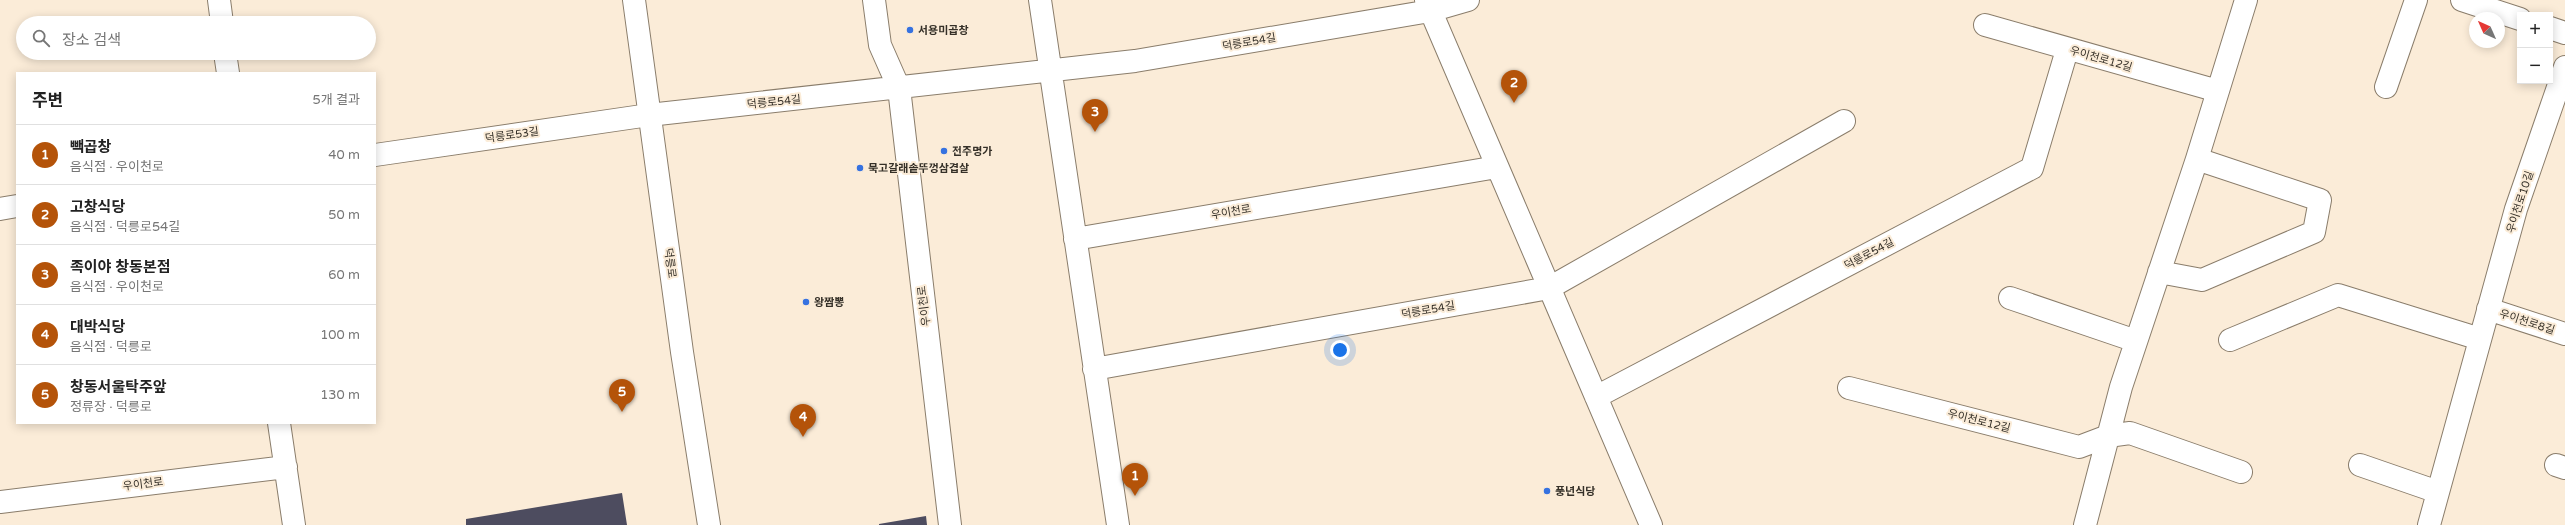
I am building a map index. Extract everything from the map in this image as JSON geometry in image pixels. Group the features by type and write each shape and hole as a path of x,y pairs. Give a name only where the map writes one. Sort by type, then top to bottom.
{"street":[{"path":"219,0 221,16"},
{"name":"덕릉로","path":"634,0 682,352 709,525"},
{"path":"874,0 880,45 899,88"},
{"path":"1040,0 1049,71 1118,525"},
{"name":"덕릉로54길","path":"649,115 1135,62 1428,5 1468,0"},
{"path":"2085,525 2120,386 2197,159 2246,0"},
{"path":"2386,87 2416,0"},
{"path":"2462,0 2517,18"},
{"path":"1428,5 1651,525"},
{"name":"우이천로12길","path":"1985,25 2067,50 2218,91"},
{"path":"2553,29 2565,33"},
{"name":"덕릉로54길","path":"1596,397 2032,168 2067,50"},
{"path":"226,60 228,72"},
{"name":"우이천로10길","path":"2429,525 2516,209 2565,67"},
{"name":"우이천로","path":"899,88 950,525"},
{"name":"덕릉로53길","path":"376,155 649,115"},
{"name":"덕릉로54길","path":"1094,369 1549,288 1844,121"},
{"path":"2159,272 2202,280 2314,232 2320,200 2197,159"},
{"name":"우이천로","path":"1075,239 1497,167"},
{"path":"0,208 16,206"},
{"path":"2230,340 2338,295 2480,338"},
{"path":"2010,298 2136,341"},
{"name":"우이천로8길","path":"2488,310 2565,334"},
{"name":"우이천로12길","path":"1850,388 2079,447 2108,436 2130,433 2241,472"},
{"path":"280,424 294,525"},
{"path":"2360,465 2438,492"},
{"name":"우이천로","path":"0,502 286,467"}],"building":[{"path":"622,493 627,525 466,525 466,519"},
{"path":"926,516 927,525 879,525 879,524"}],"place":[{"name":"서용미곱창","path":"910,30"},
{"name":"고창식당","path":"1514,103"},
{"name":"족이야 창동본점","path":"1095,132"},
{"name":"전주명가","path":"944,151"},
{"name":"묵고갈래솥뚜껑삼겹살","path":"860,168"},
{"name":"왕짬뽕","path":"806,302"},
{"name":"창동서울탁주앞","path":"622,412"},
{"name":"대박식당","path":"803,437"},
{"name":"풍년식당","path":"1547,491"},
{"name":"빽곱창","path":"1135,496"}]}
